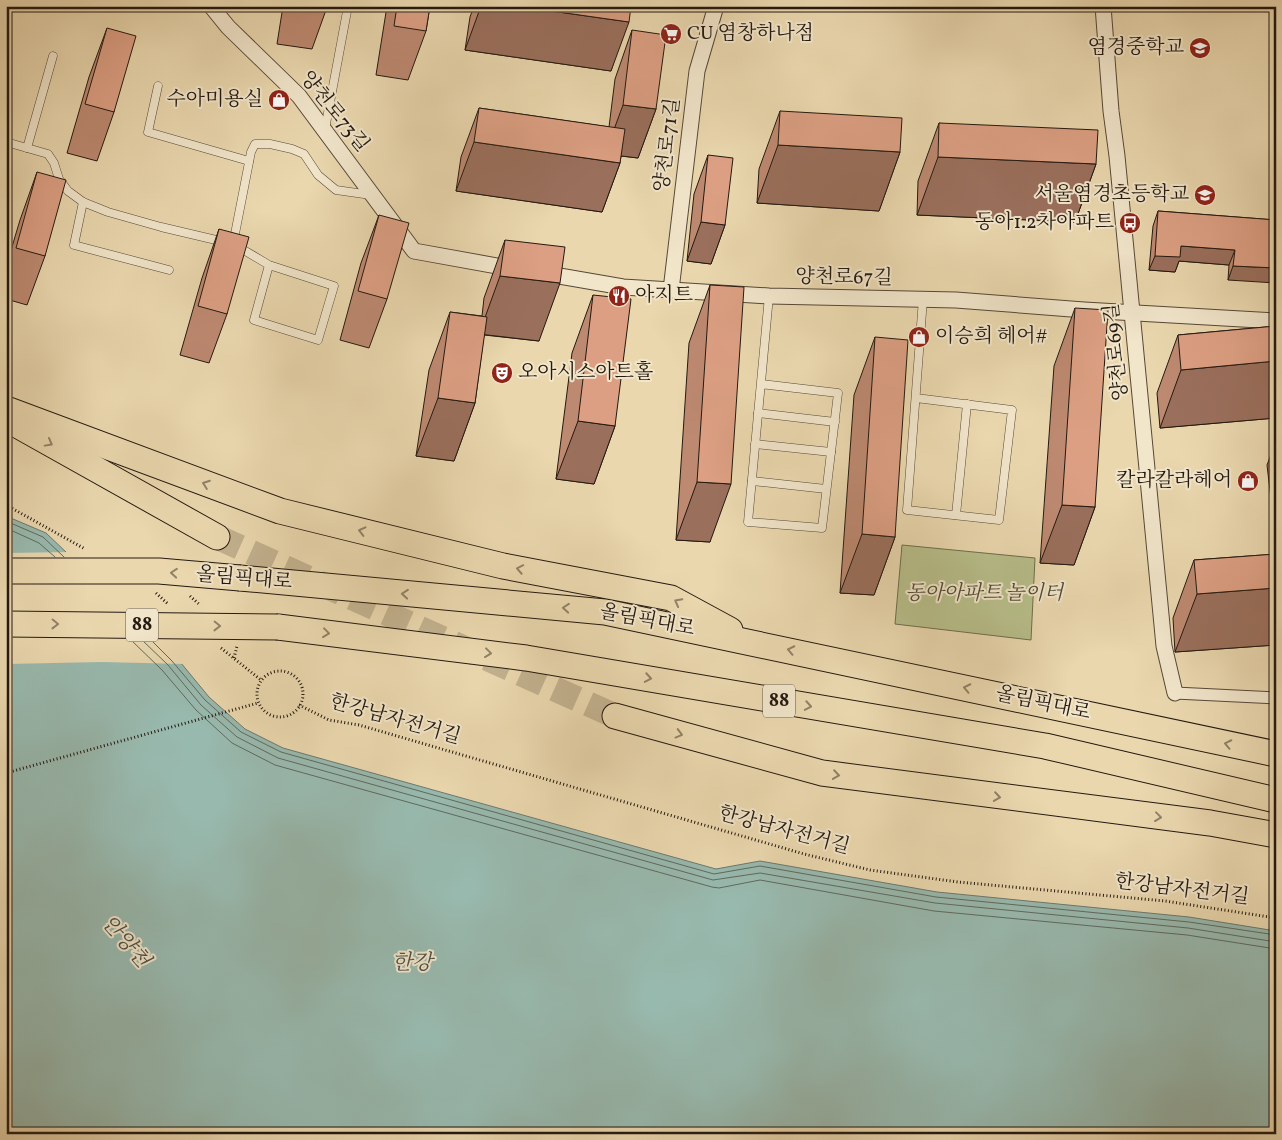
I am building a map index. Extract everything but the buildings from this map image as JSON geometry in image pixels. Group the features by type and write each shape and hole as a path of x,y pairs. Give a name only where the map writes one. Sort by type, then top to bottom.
{"highway":[{"path":"6,409 280,511 503,566 671,598 752,642"},
{"path":"6,419 217,537"},
{"name":"올림픽대로","path":"6,571 159,572 605,612 1276,754"},
{"name":"올림픽대로","path":"6,624 278,627 526,658 1046,746 1276,800"},
{"path":"615,716 822,773 1210,823 1276,835"}],"street":[{"name":"양천로73길","path":"211,6 228,27 299,96 414,251"},
{"name":"양천로71길","path":"671,290 697,71 716,6"},
{"name":"양천로69길","path":"1103,6 1111,111 1133,313 1164,646 1175,693"},
{"name":"양천로67길","path":"414,251 623,287 769,296 956,300 1276,321"},
{"path":"1175,693 1276,698"}],"lane":[{"path":"325,129 348,6"},
{"path":"27,148 54,56"},
{"path":"158,86 148,132 249,160"},
{"path":"6,142 48,154 68,191 83,202 108,212 161,227 233,244 269,265 334,286 318,340 254,320 269,265"},
{"path":"233,244 249,160 255,144 270,144 304,154 318,175 336,190 373,195"},
{"path":"83,202 74,246 169,270"},
{"path":"761,384 838,393 822,528 748,522 769,296"},
{"path":"916,398 1012,410 999,520 907,510 923,299"},
{"path":"956,515 966,404"},
{"path":"758,413 834,422"},
{"path":"755,444 831,452"},
{"path":"752,481 826,489"}],"path":[{"path":"6,505 89,550"},
{"path":"6,773 258,703 257,695 261,680 234,658"},
{"name":"한강남자전거길","path":"258,703 269,714 276,717 284,716 291,714 299,705 302,695 302,688 294,676 280,671 266,675 261,680"},
{"name":"한강남자전거길","path":"299,705 329,720 359,724 804,854 870,870 958,882 1165,901 1276,918"}],"green space":[{"name":"동아아파트 놀이터","path":"902,545 1035,558 1031,640 895,624"}],"water":[{"name":"한강","path":"6,516 46,533 176,657 209,697 245,729 283,748 716,869 760,861 937,892 1189,917 1276,931 1276,1134 6,1134"}],"pier":[{"path":"69,552 178,655 185,664 102,662 6,664 6,553"}],"tunnel":[{"path":"217,537 615,716"}],"place":[{"name":"CU 염창하나점","path":"671,34"},
{"name":"염경중학교","path":"1200,48"},
{"name":"수아미용실","path":"279,100"},
{"name":"서울염경초등학교","path":"1205,195"},
{"name":"동아1.2차아파트","path":"1130,223"},
{"name":"아지트","path":"619,296"},
{"name":"이승희 헤어#","path":"919,337"},
{"name":"오아시스아트홀","path":"502,373"},
{"name":"칼라칼라헤어","path":"1248,481"}],"water label":[{"name":"안양천","path":"125,942"}]}
